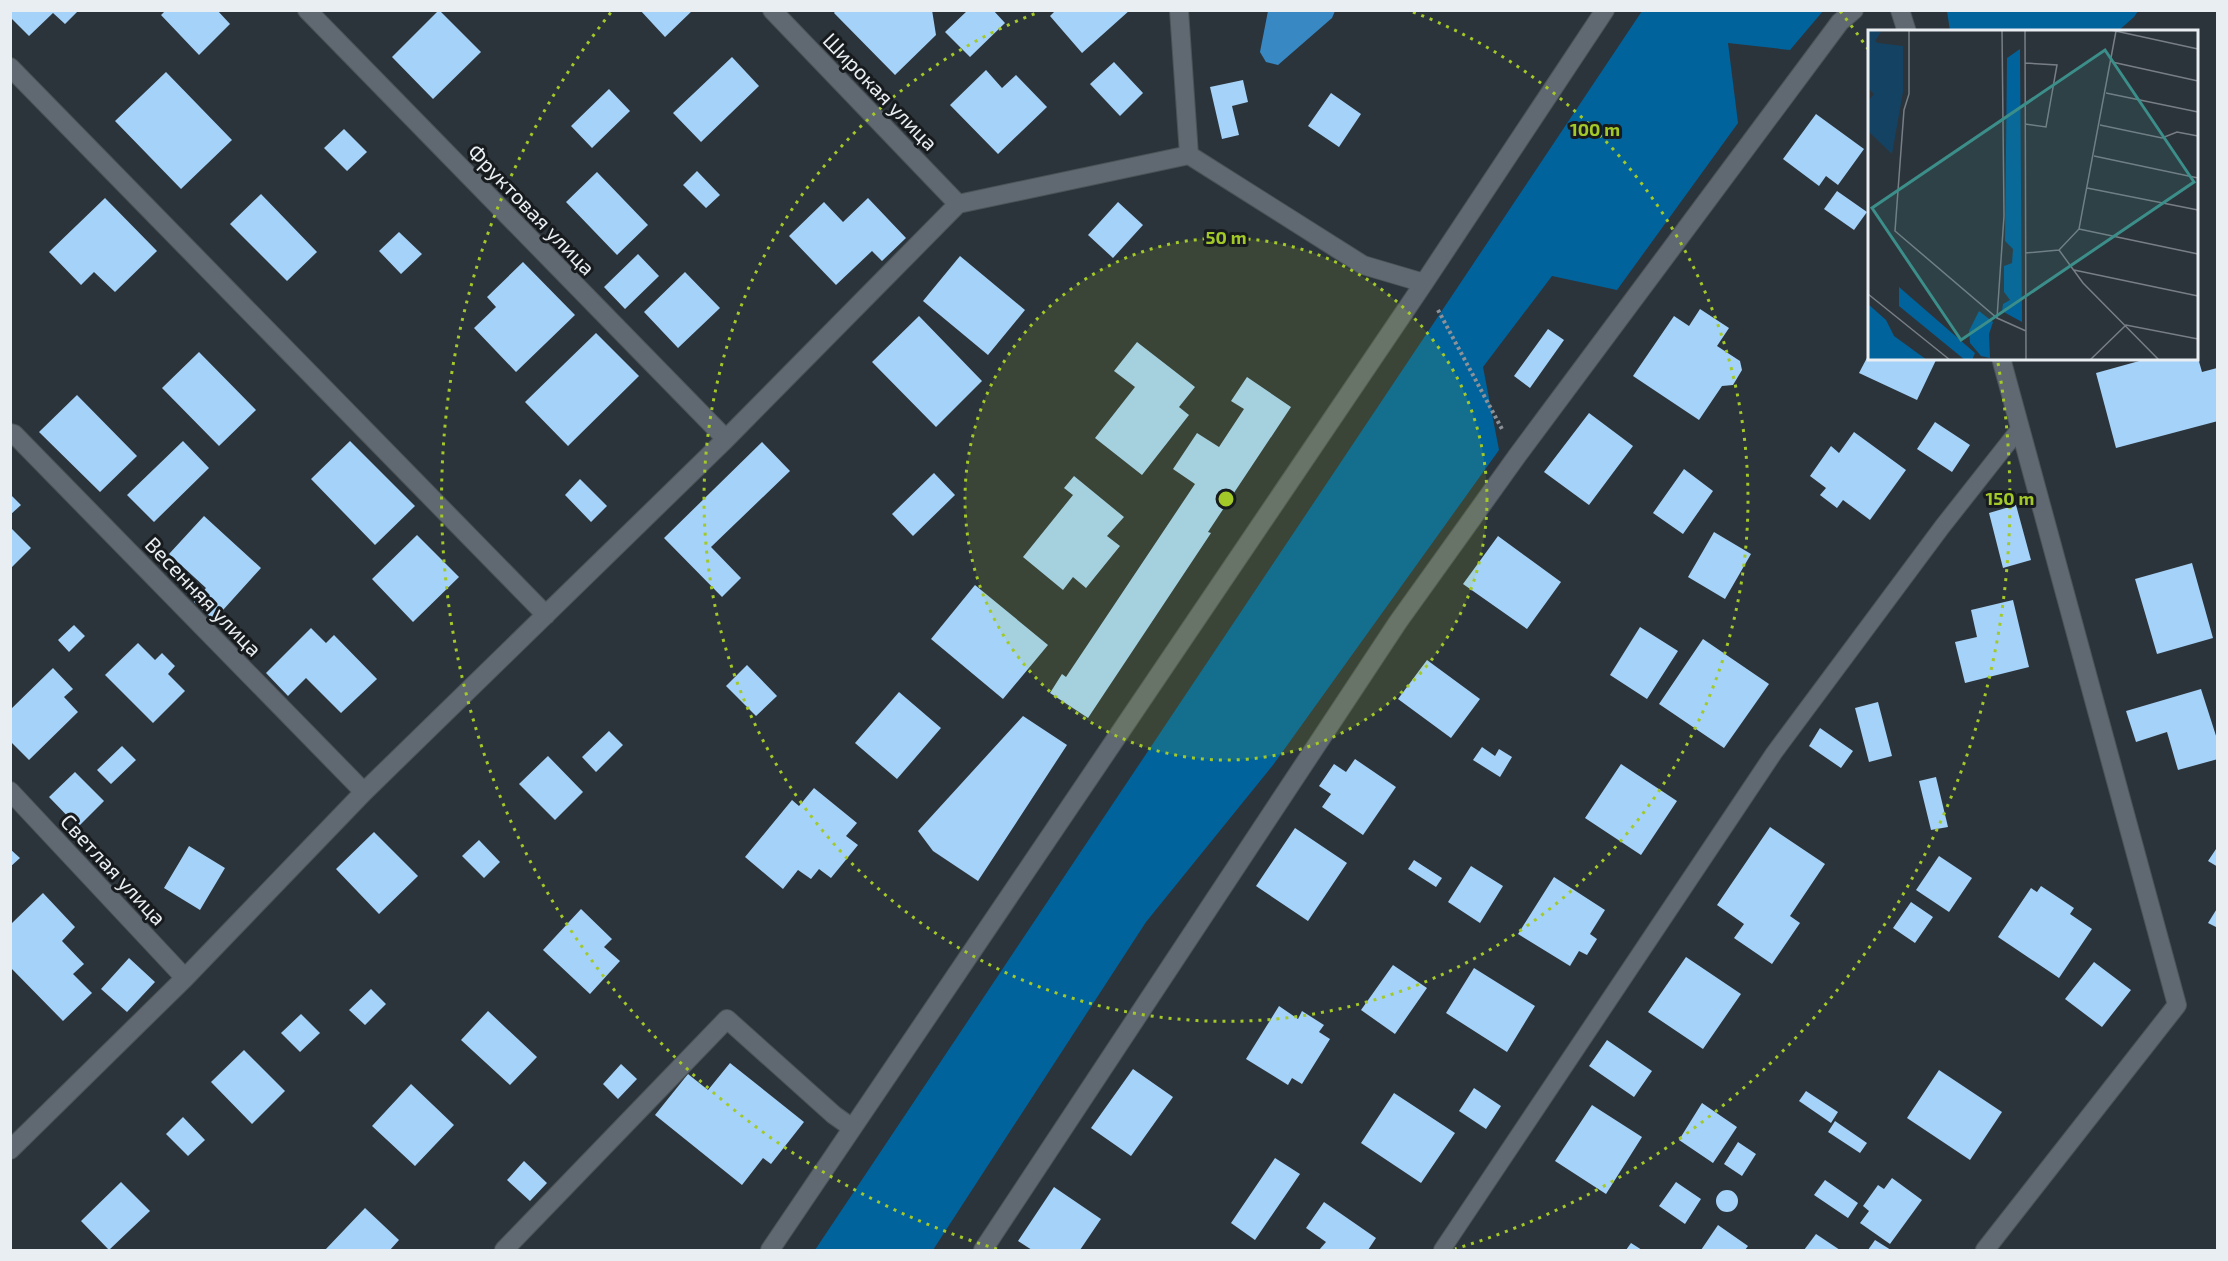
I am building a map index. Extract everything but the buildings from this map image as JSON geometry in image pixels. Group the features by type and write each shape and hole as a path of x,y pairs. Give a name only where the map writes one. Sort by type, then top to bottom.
{"street":[{"name":"Фруктовая улица","path":"307,10 726,439"},
{"name":"Широкая улица","path":"772,10 958,204"},
{"path":"1179,10 1189,155"},
{"path":"770,1251 1424,283 1605,10"},
{"path":"983,1251 1398,622 1517,456 1840,22 1854,10"},
{"path":"1900,10 1906,30"},
{"path":"10,67 546,615"},
{"path":"10,1150 185,978 364,792 726,439 958,204 1189,155 1363,265 1424,283"},
{"path":"1985,1251 2177,1005 2002,360"},
{"name":"Весенняя улица","path":"10,433 14,434 364,792"},
{"name":"Светлая улица","path":"10,791 185,978"},
{"path":"504,1251 727,1019 834,1116 852,1127"}],"lane":[{"path":"1442,1251 1774,753 1942,526 2020,428"}],"path":[{"path":"1424,283 1517,456"}],"shaded area":[{"path":"1268,10 1335,11 1332,18 1278,65 1266,62 1260,52"},
{"path":"1947,10 2138,11 2119,30 1950,30"},
{"path":"1642,11 1823,11 1790,50 1728,43 1738,123 1617,290 1552,276 1483,367 1499,450 1273,765 1146,922 933,1250 815,1250"}]}
